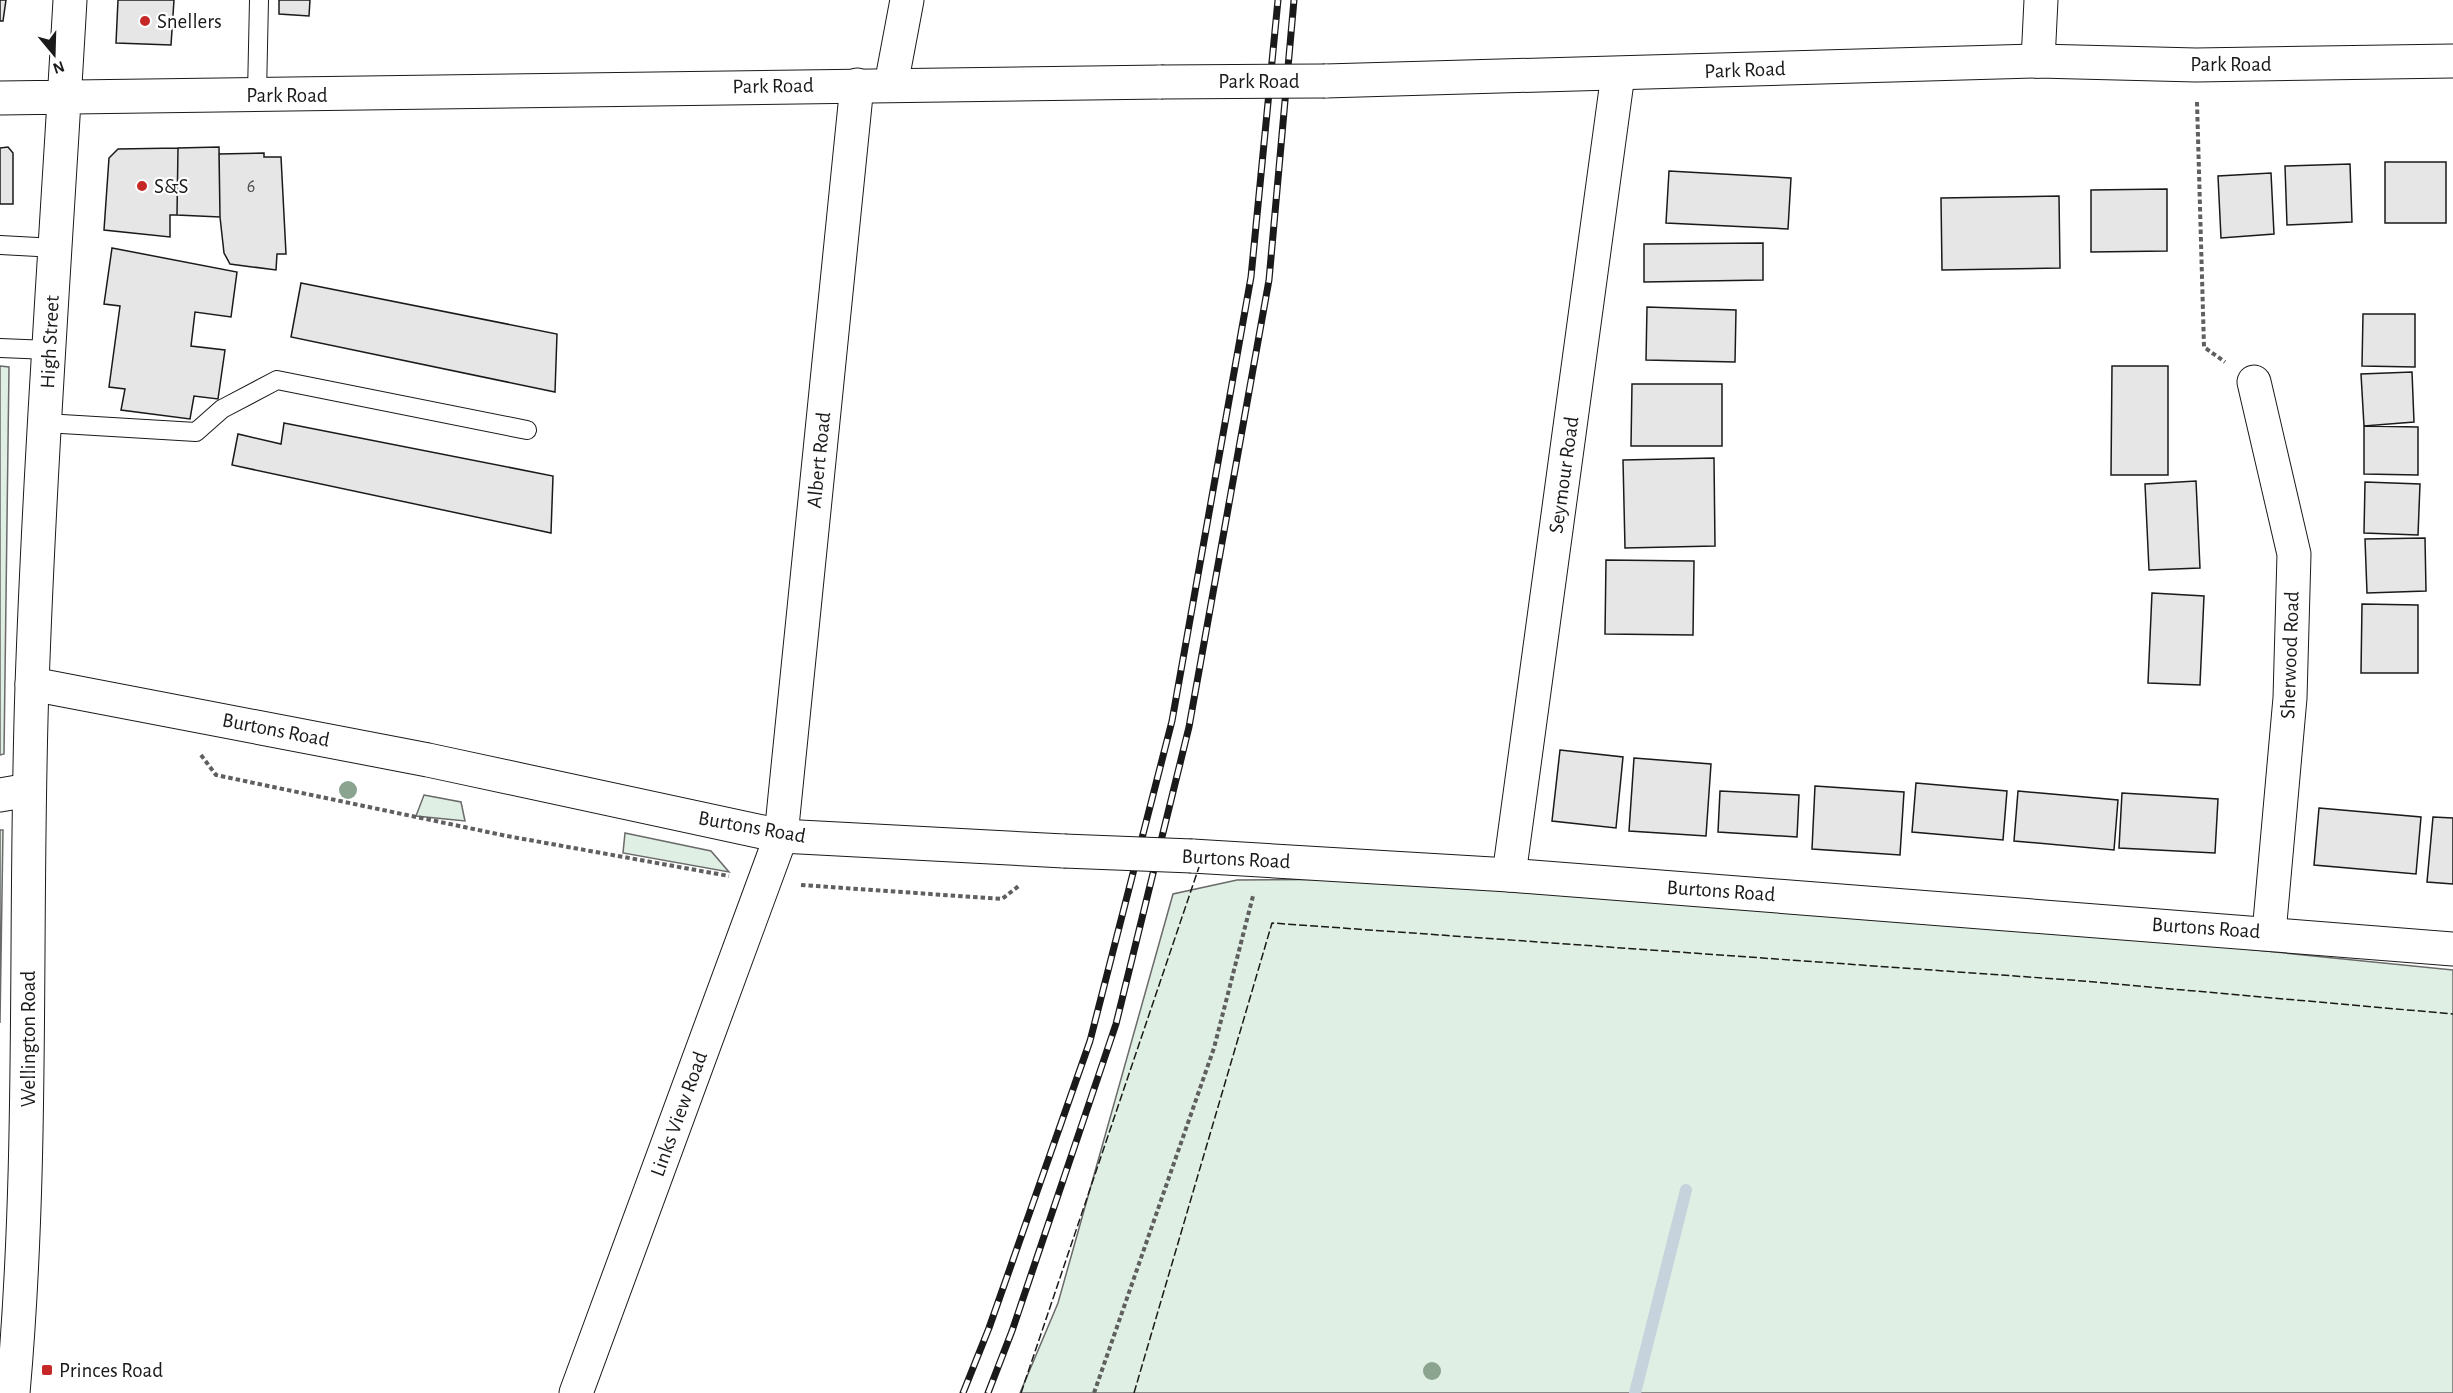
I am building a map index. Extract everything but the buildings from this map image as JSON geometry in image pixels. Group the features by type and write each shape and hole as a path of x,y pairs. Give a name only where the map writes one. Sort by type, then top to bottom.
{"street":[{"name":"High Street","path":"32,684 70,0"},
{"path":"891,85 908,0"},
{"path":"2037,61 2041,0"},
{"name":"Park Road","path":"0,98 857,85 1325,81 2037,61 2196,65 2453,61"},
{"name":"Seymour Road","path":"1509,875 1618,74"},
{"name":"Albert Road","path":"781,836 857,85"},
{"name":"Sherwood Road","path":"2254,382 2294,554 2290,698 2269,933"},
{"name":"Burtons Road","path":"32,684 429,760 781,836 1192,856 1509,875 2453,949"},
{"name":"Wellington Road","path":"13,1393 10,1308 27,1139 15,793 32,684"},
{"name":"Links View Road","path":"576,1393 781,836"}],"lane":[{"path":"257,94 259,0"},
{"path":"0,245 56,248"},
{"path":"0,348 49,350"},
{"path":"45,423 196,432 222,409 277,380 527,430"}],"path":[{"path":"2196,65 2204,347 2254,382"},
{"path":"167,709 216,775 507,836 764,882 1002,899 1064,851"},
{"path":"1094,1393 1214,1048 1262,860"}],"green space":[{"path":"0,366 9,367 4,754 0,755"},
{"path":"424,795 461,802 465,821 416,816"},
{"path":"0,830 3,830 0,1023"},
{"path":"625,833 711,851 729,872 623,853"},
{"path":"1386,879 1958,920 2453,970 2453,1393 1020,1393 1058,1303 1173,894 1237,880"}],"waterway":[{"path":"1635,1393 1686,1190"}],"railway":[{"path":"963,1393 989,1328 1090,1041 1172,721 1251,277 1278,0"},
{"path":"988,1393 1012,1331 1116,1024 1189,727 1269,280 1294,0"}],"fence":[{"path":"1021,1393 1199,867"},
{"path":"1134,1393 1272,923 2071,980 2453,1014"}],"place":[{"name":"Snellers","path":"145,21"},
{"name":"S&S","path":"142,186"},
{"name":"Princes Road","path":"47,1370"}]}
